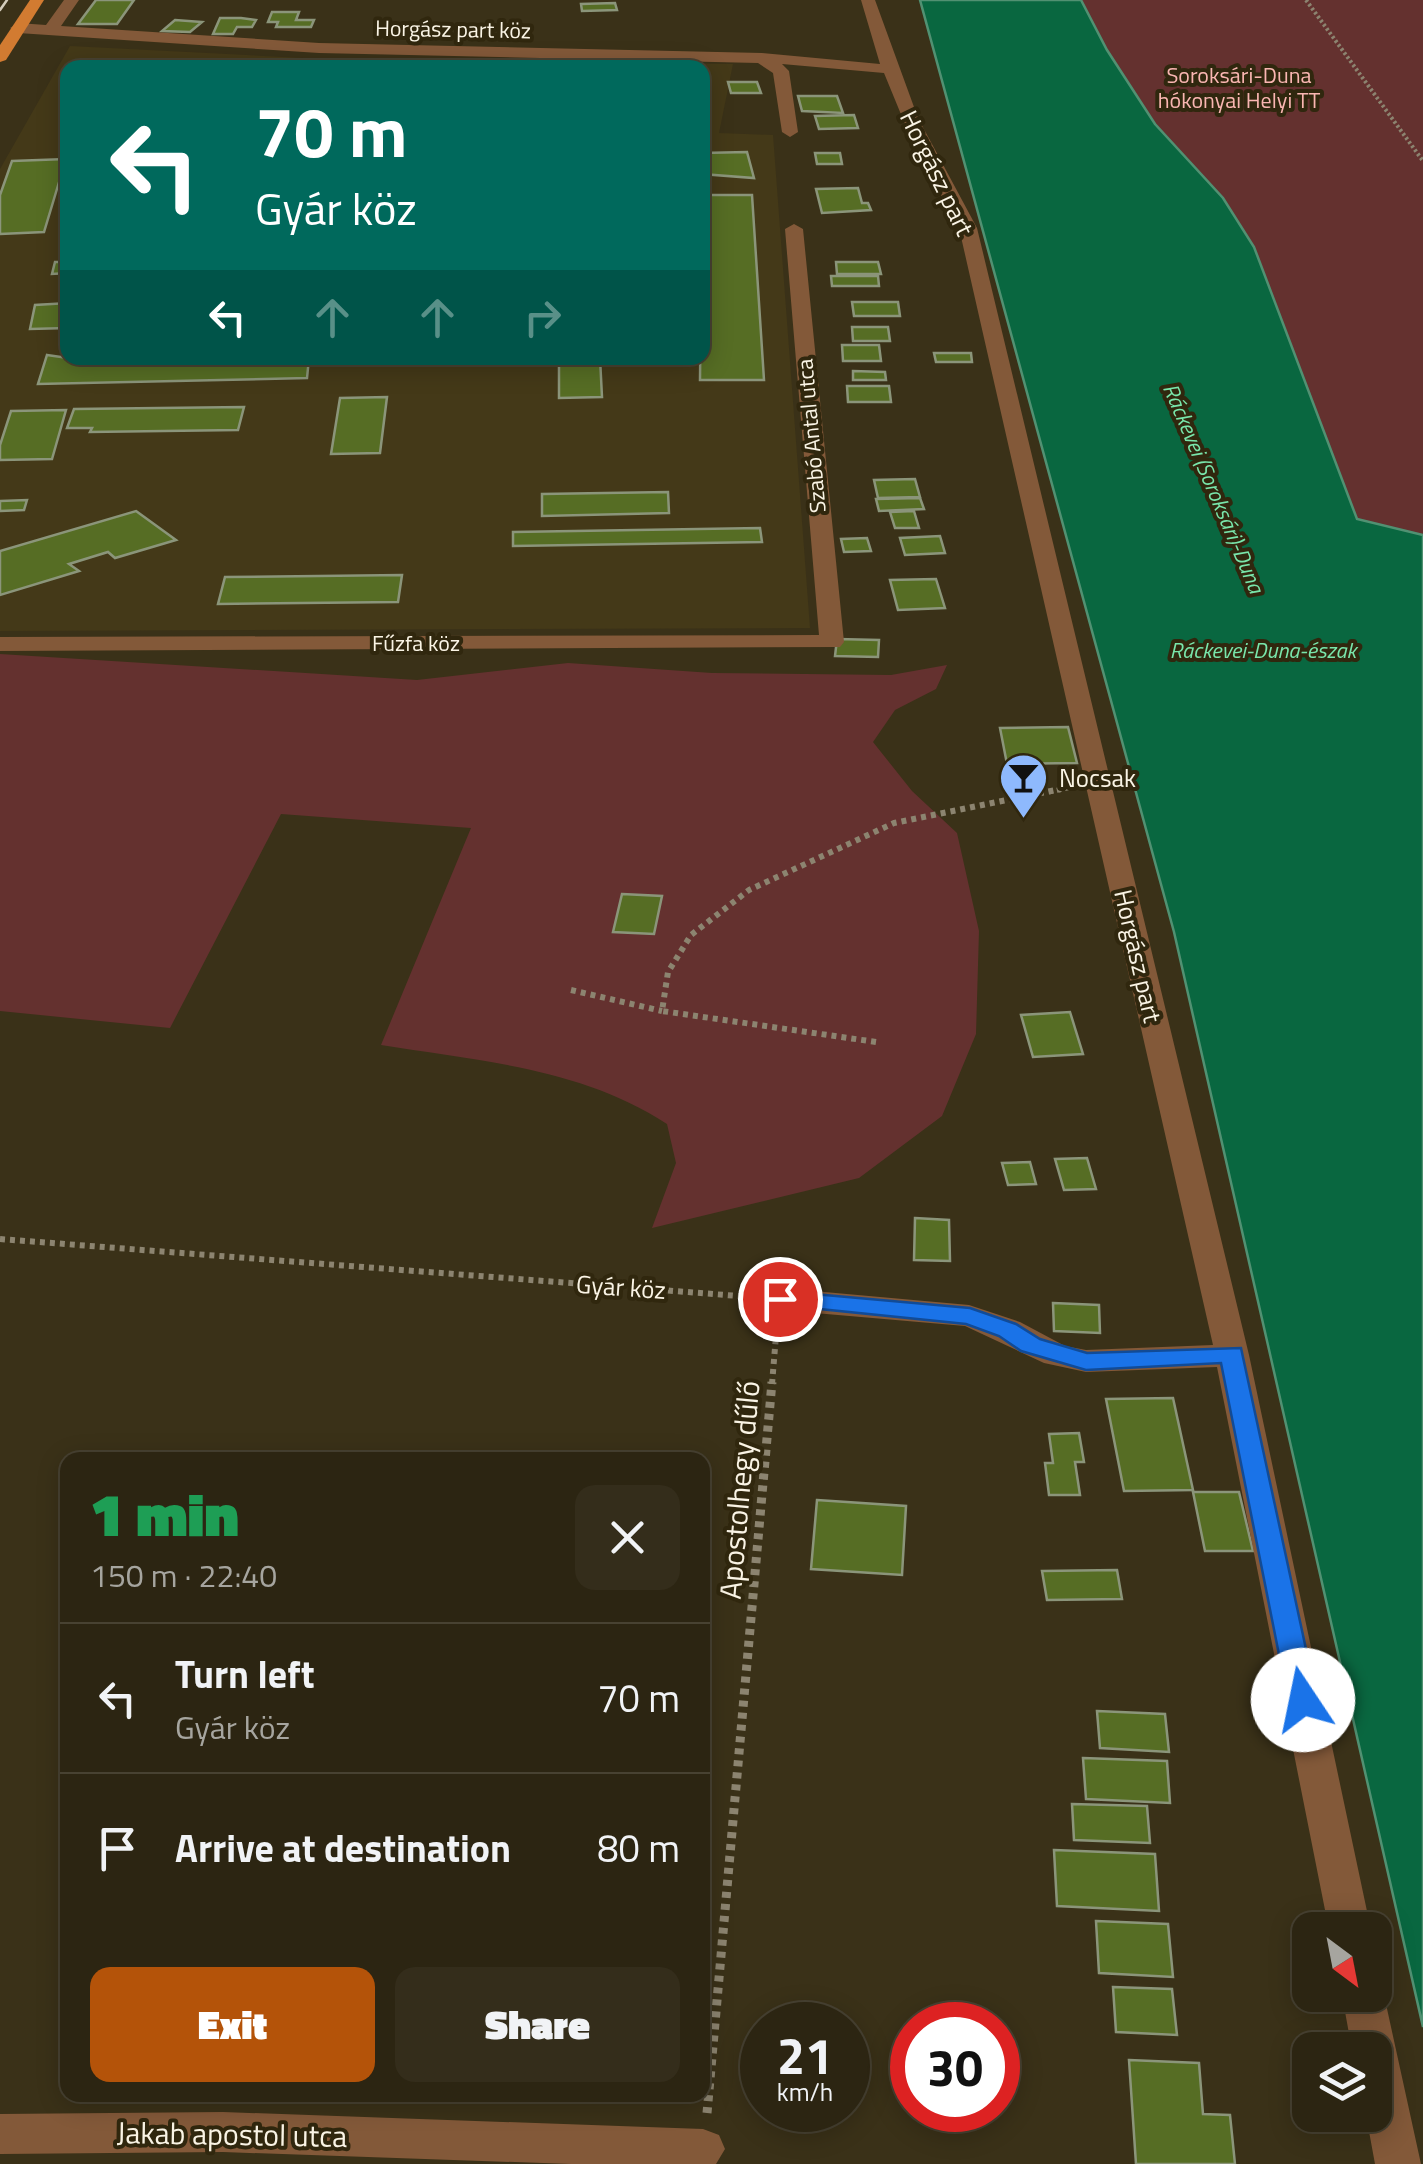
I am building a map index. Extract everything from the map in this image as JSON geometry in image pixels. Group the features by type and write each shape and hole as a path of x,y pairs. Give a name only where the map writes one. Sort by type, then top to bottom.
{"main road":[{"path":"0,57 37,0"}],"street":[{"path":"50,30 72,0"},
{"name":"Horgász part","path":"868,0 887,69 943,190 968,228 1232,1354 1346,1912"},
{"name":"Horgász part köz","path":"18,28 354,49 762,58 887,69"},
{"path":"762,58 781,71 790,132"},
{"name":"Szabó Antal utca","path":"794,229 832,642"},
{"name":"Fűzfa köz","path":"0,644 832,642"},
{"path":"780,1299 970,1316 1008,1330 1043,1350 1086,1361 1232,1354"},
{"name":"Jakab apostol utca","path":"0,2134 223,2132 703,2150"},
{"path":"1391,2132 1398,2164"}],"path":[{"path":"1306,0 1423,161"},
{"path":"662,1011 668,972 691,935 749,890 894,823 1065,788"},
{"path":"571,990 662,1011 876,1042"},
{"name":"Gyár köz","path":"0,1239 780,1299"},
{"name":"Apostolhegy dűlő","path":"710,2073 780,1299"},
{"name":"Apostolhegy dűlő","path":"703,2150 707,2102"}],"shaded area":[{"path":"70,46 404,60 62,60"},
{"path":"60,64 60,365 710,365 710,64 733,64 719,133 773,135 810,628 0,631 0,169"}],"green space":[{"name":"Soroksári-Duna hókonyai Helyi TT","path":"1081,0 1423,0 1423,535 1357,519 1254,247 1223,198 1155,124 1107,50"},
{"path":"0,654 417,680 568,663 712,673 891,675 947,665 936,689 895,710 873,742 912,791 957,833 979,931 976,1034 942,1116 859,1178 652,1228 676,1163 667,1124 600,1090 565,1079 492,1062 381,1045 471,828 281,814 170,1028 0,1011"}],"water":[{"name":"Ráckevei-Duna-észak","path":"920,0 1081,0 1107,50 1155,124 1223,198 1254,247 1357,519 1423,535 1423,2027 1174,932"}],"building":[{"path":"96,0 134,0 117,24 78,24"},
{"path":"615,3 617,10 582,11 581,4"},
{"path":"272,12 299,12 296,20 314,20 311,27 276,27 278,22 268,22"},
{"path":"220,18 256,20 252,27 237,27 233,34 213,34"},
{"path":"175,20 202,22 190,32 162,31"},
{"path":"728,82 757,82 761,93 731,93"},
{"path":"798,96 837,96 843,113 802,111"},
{"path":"854,115 858,128 819,129 815,116"},
{"path":"747,152 754,178 710,175 710,153"},
{"path":"815,153 840,153 842,164 817,164"},
{"path":"60,159 60,179 44,232 0,234 0,195 12,161"},
{"path":"858,188 862,203 868,203 871,210 822,213 816,189"},
{"path":"710,195 752,195 764,380 700,380 700,365 710,365"},
{"path":"60,258 60,274 52,274 55,262"},
{"path":"836,262 878,262 881,274 837,274"},
{"path":"831,276 878,276 879,286 832,286"},
{"path":"852,302 898,302 900,316 854,316"},
{"path":"60,303 60,328 30,329 35,305"},
{"path":"852,327 888,327 890,341 853,341"},
{"path":"842,345 879,345 881,361 843,361"},
{"path":"934,353 971,353 972,362 936,362"},
{"path":"47,355 60,357 60,365 308,365 307,378 38,384"},
{"path":"559,365 600,365 602,397 559,398"},
{"path":"853,371 885,372 886,380 853,380"},
{"path":"847,386 889,386 891,402 848,402"},
{"path":"387,397 380,453 331,454 340,398"},
{"path":"244,407 238,430 90,432 92,428 67,428 74,409"},
{"path":"66,410 52,459 0,460 0,445 11,411"},
{"path":"915,479 920,497 878,498 874,480"},
{"path":"668,492 669,513 542,516 542,494"},
{"path":"920,498 924,509 879,511 876,499"},
{"path":"27,500 24,510 0,511 0,501"},
{"path":"136,511 176,540 115,558 108,552 69,564 79,571 0,595 0,551"},
{"path":"914,511 919,528 895,528 890,512"},
{"path":"760,528 762,542 513,546 513,532"},
{"path":"940,536 945,553 905,555 900,538"},
{"path":"867,538 871,551 844,552 841,539"},
{"path":"402,575 398,602 218,604 225,577"},
{"path":"936,579 945,608 898,610 890,580"},
{"path":"837,639 879,640 878,657 835,656"},
{"path":"1068,727 1077,763 1007,764 1000,728"},
{"path":"622,894 662,896 654,934 613,932"},
{"path":"1070,1012 1083,1054 1033,1057 1021,1015"},
{"path":"1087,1158 1096,1189 1064,1190 1055,1159"},
{"path":"1030,1162 1036,1184 1008,1185 1002,1163"},
{"path":"915,1218 949,1220 950,1261 914,1260"},
{"path":"1053,1303 1099,1305 1100,1333 1054,1331"},
{"path":"1173,1398 1193,1490 1124,1491 1106,1399"},
{"path":"1079,1433 1084,1462 1075,1462 1080,1495 1049,1495 1045,1463 1053,1463 1049,1434"},
{"path":"1193,1492 1239,1492 1253,1551 1205,1551"},
{"path":"817,1500 906,1506 902,1575 811,1569"},
{"path":"1117,1570 1122,1599 1047,1600 1042,1571"},
{"path":"1097,1711 1165,1714 1169,1752 1100,1748"},
{"path":"1083,1758 1167,1761 1170,1803 1086,1799"},
{"path":"1072,1804 1147,1806 1150,1843 1074,1840"},
{"path":"1054,1850 1155,1854 1159,1911 1057,1906"},
{"path":"1096,1921 1168,1924 1173,1977 1099,1973"},
{"path":"1113,1987 1172,1989 1177,2035 1116,2032"},
{"path":"1129,2060 1199,2063 1203,2114 1230,2115 1235,2164 1136,2164"}],"tram line":[{"path":"0,10 7,0"}],"place":[{"name":"Nocsak","path":"1024,820"}],"route":[{"path":"780,1299 970,1316 1008,1330 1030,1345 1086,1361 1232,1354 1303,1700"}],"water label":[{"name":"Ráckevei (Soroksári)-Duna","path":"1214,488"}]}
